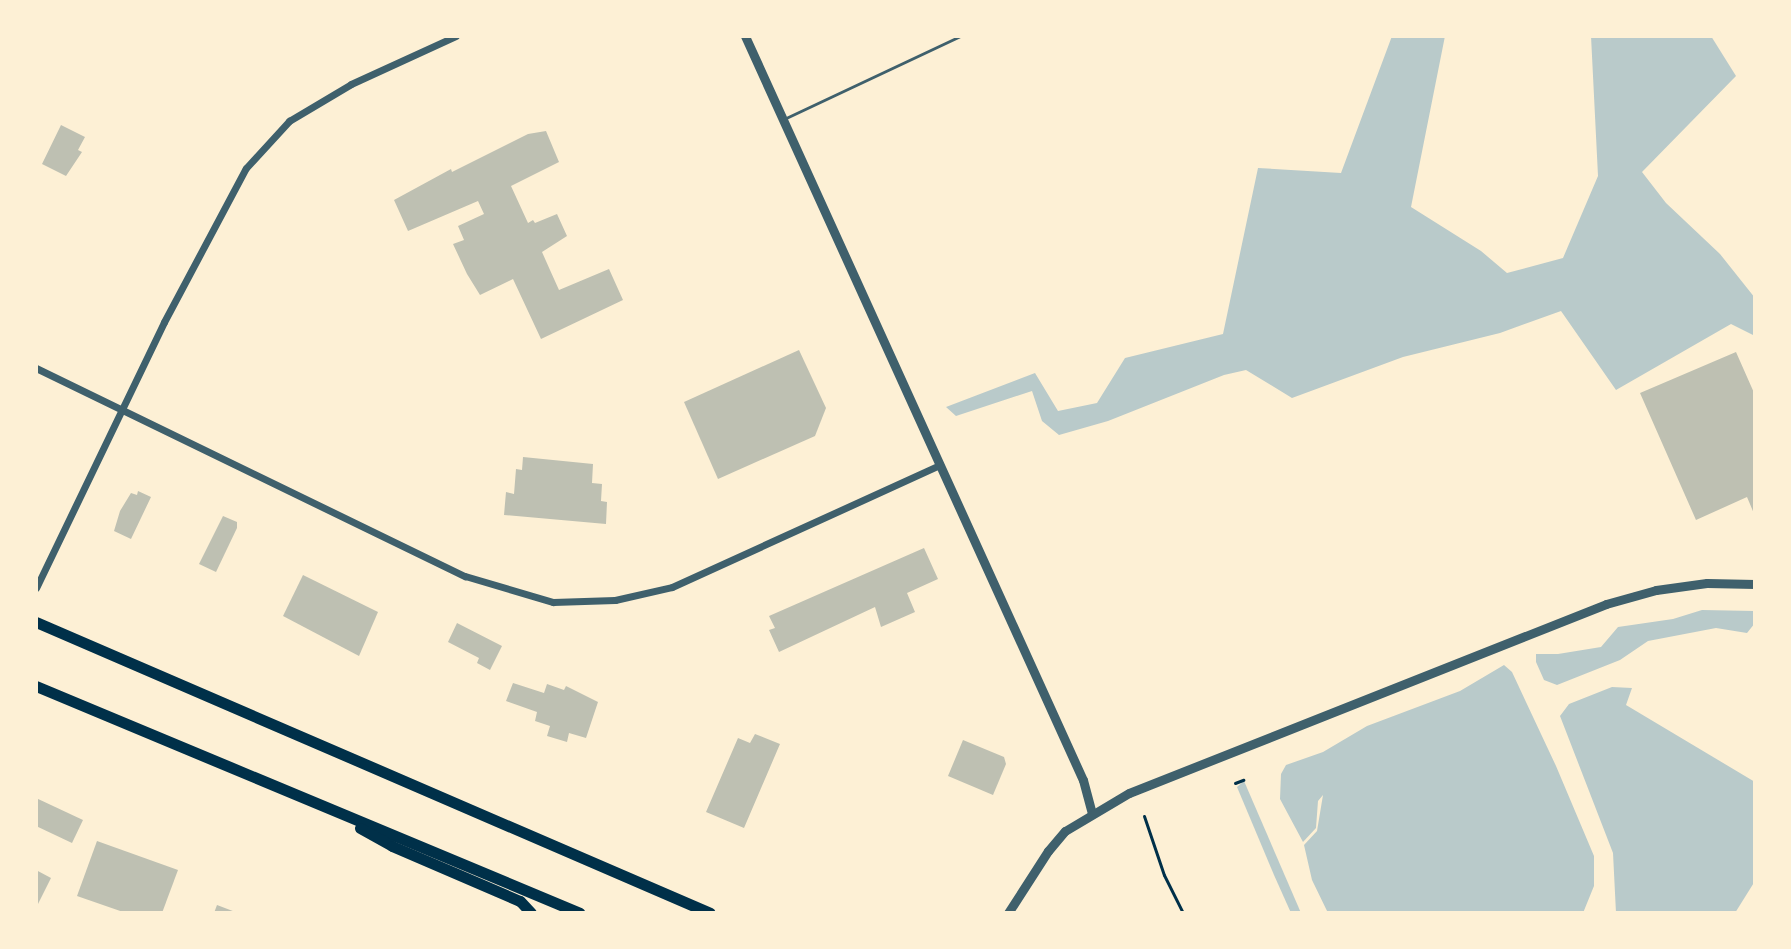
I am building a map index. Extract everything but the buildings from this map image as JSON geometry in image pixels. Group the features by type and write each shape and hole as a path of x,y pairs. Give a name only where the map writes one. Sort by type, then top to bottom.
{"main road":[{"path":"36,622 710,913"},
{"path":"36,686 580,913"},
{"path":"314,802 392,846 520,901 531,913"}],"street":[{"path":"36,588 121,409 220,212 246,168 289,121 351,84 456,36"},
{"path":"745,36 1083,780 1092,813"},
{"path":"36,368 461,575 553,602 615,600 672,587 938,466"},
{"path":"1008,913 1048,851 1065,831 1092,813 1144,787 1606,604 1656,590 1694,584 1755,584"}],"lane":[{"path":"782,120 960,36"}],"path":[{"path":"1235,783 1243,780"},
{"path":"1144,816 1164,875 1183,913"}],"shaded area":[{"path":"1392,36 1445,36 1411,207 1481,251 1507,273 1563,258 1598,176 1591,36 1711,36 1736,76 1642,172 1666,203 1720,254 1755,298 1755,336 1731,324 1616,390 1561,311 1500,333 1403,357 1292,398 1246,370 1224,375 1108,421 1059,435 1042,421 1032,391 956,416 946,407 1035,373 1058,411 1097,403 1125,358 1223,334 1258,168 1341,173"},
{"path":"1702,610 1755,611 1755,623 1747,633 1716,628 1648,641 1620,660 1557,685 1544,680 1536,662 1536,654 1601,647 1618,627 1673,619"},
{"path":"1504,665 1512,672 1594,856 1594,886 1583,913 1328,913 1312,880 1304,845 1317,831 1323,795 1318,801 1316,828 1303,842 1280,799 1281,774 1286,765 1323,752 1367,726 1460,691"},
{"path":"1612,687 1632,688 1626,705 1755,782 1755,881 1735,913 1616,913 1613,853 1560,716 1569,704"},
{"path":"1244,781 1301,913 1291,913 1274,875 1237,787"}]}
